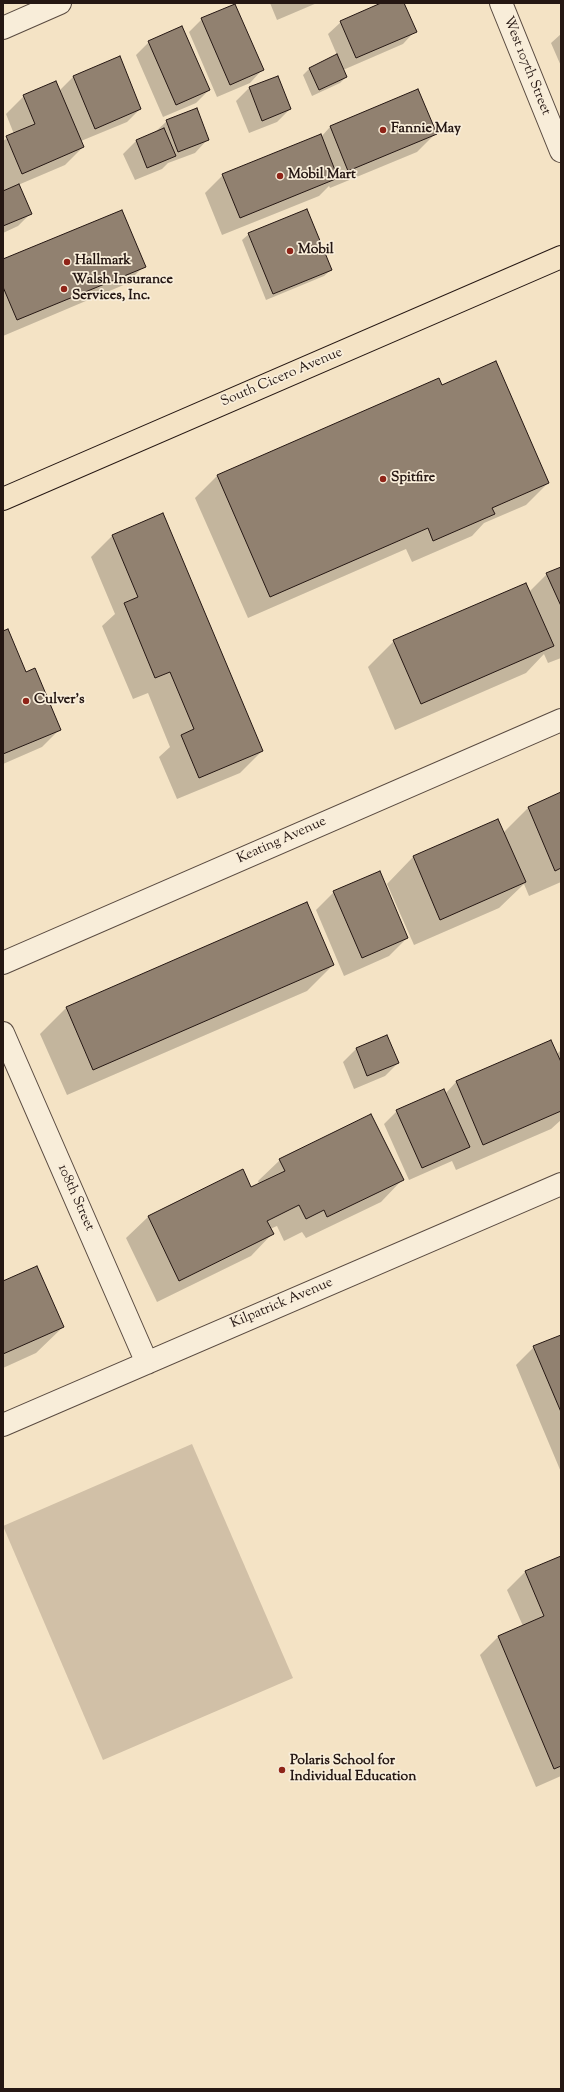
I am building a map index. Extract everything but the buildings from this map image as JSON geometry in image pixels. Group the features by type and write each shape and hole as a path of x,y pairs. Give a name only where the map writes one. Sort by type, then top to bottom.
{"main road":[{"name":"South Cicero Avenue","path":"3,499 561,256"}],"street":[{"path":"3,28 60,3"},
{"name":"West 107th Street","path":"501,3 561,151"},
{"name":"Keating Avenue","path":"3,963 561,720"},
{"name":"108th Street","path":"3,1033 147,1363"},
{"name":"Kilpatrick Avenue","path":"3,1425 561,1184"}],"shaded area":[{"path":"192,1444 293,1678 103,1760 3,1526"}],"place":[{"name":"Fannie May","path":"383,130"},
{"name":"Mobil Mart","path":"280,176"},
{"name":"Mobil","path":"290,251"},
{"name":"Hallmark","path":"67,262"},
{"name":"Walsh Insurance Services, Inc.","path":"64,289"},
{"name":"Spitfire","path":"383,479"},
{"name":"Culver's","path":"26,701"},
{"name":"Polaris School for Individual Education","path":"282,1770"}]}
